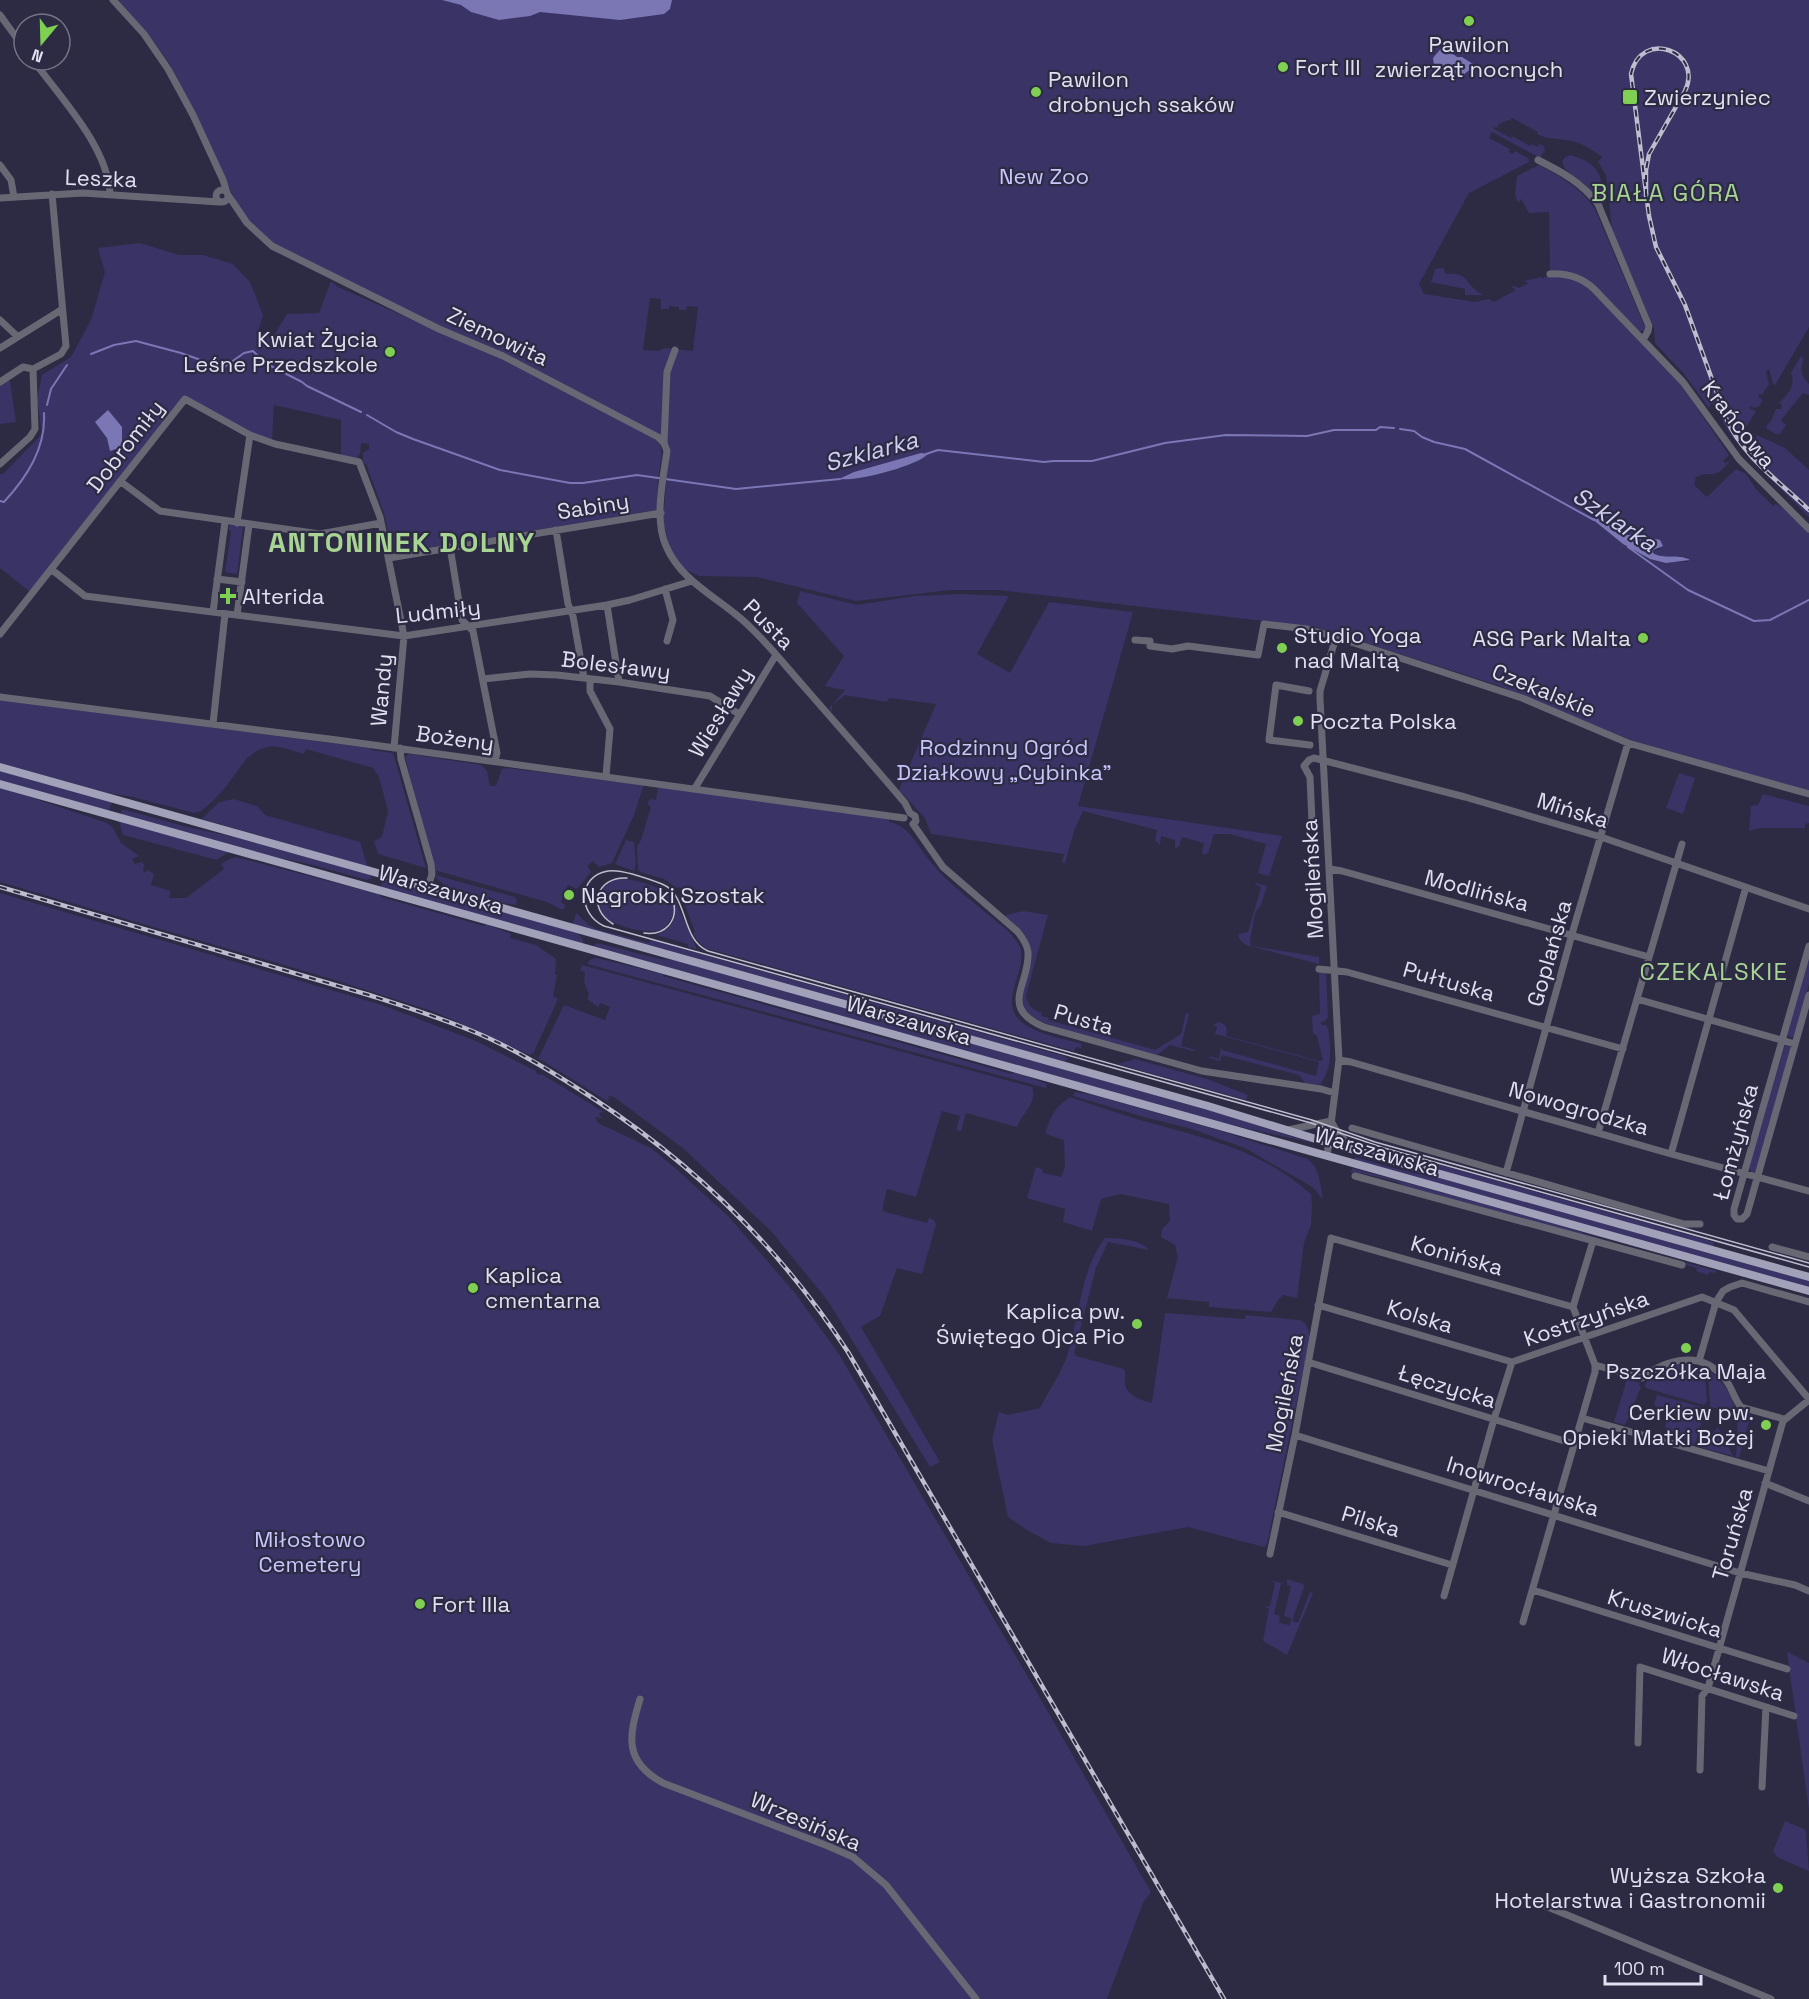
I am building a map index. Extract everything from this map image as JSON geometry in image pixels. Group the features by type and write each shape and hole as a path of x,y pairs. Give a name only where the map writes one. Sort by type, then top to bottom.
{"main road":[{"name":"Warszawska","path":"0,767 1809,1277"},
{"name":"Warszawska","path":"0,784 1809,1291"},
{"path":"114,816 118,800"},
{"path":"366,886 374,883 378,873"}],"street":[{"name":"Ziemowita","path":"113,0 144,34 168,69 193,115 227,194 238,212"},
{"path":"0,15 12,32"},
{"path":"42,72 85,131 107,173 110,194"},
{"path":"1538,160 1572,178 1587,189 1598,204 1649,326 1643,339"},
{"path":"0,165 11,180 14,197"},
{"path":"221,177 219,198 227,199 227,194"},
{"path":"33,369 61,354 65,349 52,194"},
{"name":"Leszka","path":"0,198 52,194 110,194 175,199 219,198"},
{"name":"Ziemowita","path":"219,198 238,212 257,234 272,246 439,329 503,356 658,437 664,443"},
{"name":"Krańcowa","path":"1550,274 1568,274 1585,281 1683,382 1734,453 1809,529"},
{"path":"0,348 61,310"},
{"path":"0,320 17,336"},
{"path":"664,443 667,372 675,350"},
{"path":"0,382 26,366 33,369"},
{"path":"0,464 30,437 35,429 33,369"},
{"name":"Dobromiły","path":"0,634 185,399 250,435 275,444 358,462"},
{"path":"237,523 250,435"},
{"name":"Pusta","path":"664,443 667,451 661,513 662,533 666,546 680,569 692,581 740,617 776,655 898,795 907,815 914,814 916,818 913,824 943,867 1024,939 1028,958 1018,992 1018,1000 1024,1014 1029,1019 1044,1027 1073,1032 1202,1071 1322,1089 1335,1094"},
{"name":"Wandy","path":"358,462 381,522 404,636 397,748 431,864 432,874 428,887"},
{"path":"120,481 160,511 225,522 320,534 381,522"},
{"name":"Sabiny","path":"389,558 661,513"},
{"path":"213,612 225,522"},
{"path":"237,615 249,525"},
{"path":"556,530 568,604 590,691 610,729 606,776"},
{"path":"450,547 462,620 473,631 497,753 495,761"},
{"name":"Ludmiły","path":"51,568 85,596 404,636 607,605 692,581"},
{"path":"217,579 242,582"},
{"path":"665,590 673,621 667,641"},
{"path":"607,605 620,682"},
{"path":"213,724 225,614"},
{"name":"Czekalskie","path":"1136,640 1150,641 1150,646 1172,649 1188,646 1258,655 1264,624 1307,629 1522,698 1628,743 1809,794"},
{"name":"Mogileńska","path":"1327,1156 1339,1060 1320,692 1336,637"},
{"name":"Wiesławy","path":"695,788 776,655"},
{"name":"Bolesławy","path":"483,679 530,674 620,682 710,696 739,714"},
{"path":"1309,691 1275,685 1269,740 1310,745"},
{"name":"Bożeny","path":"0,698 907,815"},
{"name":"Goplańska","path":"1506,1173 1628,743"},
{"path":"1312,822 1310,777 1304,766 1309,760 1322,759"},
{"name":"Mińska","path":"1322,759 1466,797 1601,837 1809,909"},
{"path":"1598,1132 1682,844"},
{"name":"Modlińska","path":"1330,869 1649,957"},
{"path":"1671,1154 1746,887"},
{"name":"Łomżyńska","path":"1809,946 1744,1172 1734,1211 1737,1219 1742,1219 1746,1215 1808,1006 1809,995"},
{"name":"Pułtuska","path":"1319,969 1358,975 1623,1049"},
{"path":"1637,999 1795,1044"},
{"name":"Nowogrodzka","path":"1339,1060 1809,1191"},
{"path":"1331,1121 1337,1132 1354,1150"},
{"name":"Warszawska","path":"1288,1131 1331,1121"},
{"name":"Warszawska","path":"1352,1128 1684,1224 1700,1224"},
{"name":"Warszawska","path":"1355,1176 1682,1266"},
{"name":"Mogileńska","path":"1270,1554 1295,1435 1331,1238"},
{"name":"Konińska","path":"1331,1238 1574,1307"},
{"path":"1523,1622 1595,1365 1574,1307 1593,1241"},
{"path":"1772,1247 1809,1257"},
{"path":"1699,1361 1716,1302 1723,1290 1742,1283 1809,1302"},
{"name":"Kostrzyńska","path":"1444,1596 1512,1362 1702,1297 1716,1302"},
{"path":"1595,1365 1642,1378 1653,1369 1668,1362 1682,1359 1699,1361 1725,1378 1741,1407 1784,1419 1809,1400 1734,1310 1716,1302"},
{"name":"Kolska","path":"1318,1305 1512,1362"},
{"name":"Łęczycka","path":"1308,1362 1574,1444"},
{"path":"1582,1418 1769,1471"},
{"name":"Toruńska","path":"1700,1770 1702,1696 1708,1688 1784,1419"},
{"name":"Inowrocławska","path":"1295,1435 1740,1573 1809,1590"},
{"path":"1765,1483 1809,1501"},
{"name":"Pilska","path":"1278,1512 1452,1565"},
{"name":"Kruszwicka","path":"1533,1590 1787,1669"},
{"name":"Włocławska","path":"1638,1743 1640,1667 1794,1716"},
{"name":"Wrzesińska","path":"640,1699 630,1736 632,1748 643,1768 663,1783 828,1846 858,1860 886,1885 976,1999"},
{"path":"1762,1787 1766,1707"},
{"path":"1543,1905 1771,1999"}],"green space":[{"name":"New Zoo","path":"117,0 1809,0 1809,327 1775,385 1769,369 1766,371 1769,384 1758,397 1763,400 1759,406 1749,408 1756,411 1740,438 1743,439 1739,444 1712,403 1709,408 1685,375 1655,343 1654,328 1612,230 1606,175 1598,162 1602,157 1583,145 1541,136 1537,134 1538,132 1512,118 1510,121 1499,124 1497,128 1494,127 1530,146 1532,144 1537,147 1539,144 1544,146 1545,150 1540,158 1492,132 1489,138 1510,149 1509,152 1513,154 1515,151 1528,158 1529,162 1469,193 1419,284 1424,294 1475,302 1489,299 1494,302 1514,291 1515,289 1511,287 1519,288 1528,283 1524,281 1541,277 1544,279 1544,277 1564,276 1583,283 1678,380 1729,455 1723,461 1725,463 1730,461 1720,471 1696,477 1694,485 1707,497 1736,469 1746,474 1756,489 1773,506 1776,504 1783,508 1809,533 1809,791 1631,740 1497,685 1316,627 998,590 951,590 856,601 757,577 699,576 684,569 669,547 664,525 664,508 669,455 654,433 515,359 440,327 274,244 253,226 238,206 171,66 152,39","holes":["650,298 661,299 661,309 669,309 669,306 679,307 679,310 686,310 687,306 698,307 693,351 665,348 659,351 643,350","1596,518 1624,533 1641,538 1640,548 1648,544 1661,549 1653,550 1653,553 1657,555 1686,557 1688,562 1650,559 1623,544"]},
{"path":"1571,155 1589,163 1598,173 1601,179 1603,206 1587,186 1565,169 1562,162 1565,157"},
{"path":"1539,165 1576,189 1595,209 1645,331 1639,331 1586,279 1572,273 1550,271 1549,212 1529,213 1521,199 1518,203 1515,194 1517,176"},
{"path":"140,243 179,255 203,255 233,264 250,282 263,315 258,332 266,337 274,335 287,314 319,313 331,281 338,287 546,379 652,437 660,444 662,455 658,479 657,510 396,553 392,550 384,513 366,464 363,463 363,453 369,449 369,444 361,443 360,454 357,458 341,456 341,420 274,405 272,441 251,434 187,397 53,566 29,591 0,568 0,474 3,474 42,434 37,399 42,375 71,357 91,320 105,272 98,248"},
{"path":"1444,268 1445,274 1463,277 1483,295 1465,295 1465,289 1431,282 1435,269"},
{"path":"1801,356 1804,358 1802,372 1809,384 1809,395 1803,393 1781,420 1786,425 1780,434 1776,434 1766,426 1776,409 1781,409 1782,405 1779,403 1790,390 1791,373"},
{"path":"7,378 10,381 16,422 0,424 0,382"},
{"path":"1757,435 1785,448 1809,470 1809,517 1746,454"},
{"path":"232,524 243,527 237,574 225,572 231,532 228,528"},
{"name":"Rodzinny Ogród Działkowy „Cybinka”","path":"800,591 857,605 914,596 961,594 1009,596 977,654 1010,673 1049,602 1133,612 1078,806 1282,836 1269,876 1258,873 1266,844 1230,834 1214,834 1208,853 1204,855 1202,852 1204,843 1182,837 1179,846 1175,849 1175,840 1161,836 1160,845 1155,840 1157,830 1083,811 1074,831 1065,863 1062,863 1064,854 931,834 925,818 899,790 936,704 889,698 887,702 845,695 832,705 832,712 829,708 845,690 825,686 844,656 797,603"},
{"path":"0,700 370,748 393,753 426,868 378,854 374,841 382,837 388,811 379,777 373,768 306,749 304,754 271,746 258,750 247,758 211,803 201,811 194,813 108,793 0,763"},
{"path":"409,754 481,765 487,771 490,786 496,786 502,769 506,768 643,785 643,787 634,815 612,863 599,867 593,861 587,866 591,872 577,889 568,885 561,902 565,905 564,909 560,909 547,902 434,870 405,757"},
{"path":"0,770 112,802 109,811 0,780"},
{"path":"1679,773 1695,778 1683,814 1666,808"},
{"path":"0,787 107,823 113,828 121,843 139,856 132,859 135,864 142,862 145,866 144,873 148,870 154,874 151,885 171,891 169,898 186,898 224,869 221,864 236,857 379,894 381,897 484,926 486,924 511,934 510,938 536,945 556,959 555,975 557,975 553,996 558,999 534,1052 530,1055 532,1056 435,1012 335,980 0,882"},
{"path":"658,787 889,819 889,822 906,830 934,866 1008,931 1017,942 1021,950 1021,960 1012,1001 1013,1010 1019,1019 1042,1033 1082,1044 1081,1048 1076,1047 1074,1051 1062,1048 705,948 693,933 695,932 685,905 688,904 687,891 683,892 680,887 677,888 664,879 640,872 638,869 637,846 651,807 647,804 650,799 656,800"},
{"path":"1763,794 1809,806 1809,823 1805,824 1805,828 1760,828 1749,831 1751,806 1758,805"},
{"path":"234,799 257,806 265,815 360,842 368,867 202,819 219,802"},
{"path":"122,810 238,838 368,874 372,878 367,880 258,853 121,814"},
{"path":"119,821 228,852 217,860 123,835"},
{"path":"626,840 634,842 636,863 634,871 615,864"},
{"path":"435,875 515,897 516,905 459,892 448,887"},
{"path":"383,878 578,933 583,944 381,887"},
{"path":"616,879 647,884 667,895 673,902 674,910 665,927 655,931 640,930 615,923 604,916 599,905 600,894 606,885"},
{"path":"1256,883 1267,886 1261,905 1255,913 1251,946 1319,957 1319,964 1246,945 1240,940 1238,934 1248,932 1261,887 1255,885"},
{"name":"Miłostowo Cemetery","path":"0,893 382,1005 476,1041 536,1071 537,1074 543,1075 604,1112 599,1113 602,1118 595,1117 598,1123 651,1148 728,1216 795,1293 839,1354 1151,1892 1143,1903 1107,1999 0,1999"},
{"path":"675,900 696,949 688,947 688,944 656,935 671,925"},
{"path":"1023,911 1048,915 1026,995 1031,1007 1042,1013 1041,1016 1049,1018 1048,1020 1155,1050 1181,1034 1186,1013 1189,1014 1181,1046 1196,1050 1170,1045 1157,1055 1067,1031 1035,1018 1027,1012 1022,995 1031,956 1030,946 1024,934 1006,917 1006,915"},
{"path":"576,913 596,929 649,943 651,940 1068,1058 1065,1062 573,924"},
{"path":"597,943 660,959 675,960 1215,1112 1313,1143 1222,1123 593,946"},
{"path":"1809,956 1809,984 1796,1031 1793,1037 1789,1037 1787,1034"},
{"path":"596,958 663,974 663,976 1012,1074 1015,1072 1047,1084 1046,1088 587,964"},
{"path":"582,965 1032,1087 1033,1098 1017,1127 966,1113 961,1131 956,1130 960,1116 942,1111 916,1197 887,1189 882,1211 927,1223 929,1218 936,1224 922,1274 897,1268 880,1316 861,1327 940,1462 930,1467 828,1301 772,1232 684,1149 614,1097 608,1096 610,1103 538,1059 564,1005 605,1020 610,1007 600,1003 598,1007 587,999 589,994 584,982 585,973 580,970"},
{"path":"1319,972 1326,972 1328,1017 1321,1022 1321,1025 1326,1025 1328,1028 1330,1051 1329,1065 1320,1085 1305,1083 1299,1075 1222,1055 1220,1061 1209,1058 1209,1056 1219,1059 1221,1046 1222,1050 1316,1076 1319,1062 1215,1034 1217,1027 1213,1025 1219,1022 1225,1025 1226,1036 1319,1061 1323,1060 1317,1036 1313,1033 1312,1016 1320,1014"},
{"path":"1785,1045 1791,1048 1756,1171 1752,1173 1749,1168"},
{"path":"1135,1059 1207,1079 1248,1095 1246,1100 1118,1064"},
{"path":"1075,1092 1094,1095 1221,1131 1308,1159 1317,1173 1323,1200 1314,1188 1245,1148 1192,1129 1073,1096"},
{"path":"1070,1097 1230,1147 1272,1166 1311,1194 1311,1225 1304,1243 1297,1298 1283,1295 1271,1312 1209,1307 1209,1302 1167,1298 1178,1257 1175,1245 1161,1237 1162,1229 1170,1221 1169,1204 1120,1194 1101,1199 1092,1231 1063,1222 1065,1209 1027,1198 1036,1167 1042,1169 1043,1173 1061,1177 1065,1167 1064,1140 1046,1134 1046,1132 1054,1112"},
{"path":"1359,1142 1714,1242 1713,1246 1722,1249 1447,1173 1359,1144"},
{"path":"1355,1157 1400,1170 1444,1179 1809,1281 1809,1287 1354,1160"},
{"path":"1352,1168 1550,1222 1614,1243 1716,1271 1708,1275 1696,1271 1697,1268 1405,1186 1395,1181 1351,1173"},
{"path":"1105,1238 1134,1241 1149,1250 1108,1242 1096,1268 1074,1353 1076,1356 1124,1369 1126,1388 1140,1399 1152,1403 1165,1313 1245,1319 1246,1315 1299,1320 1307,1326 1310,1337 1267,1544 1264,1547 1188,1527 1084,1546 1051,1543 1008,1517 992,1440 999,1412 1008,1415 1040,1408 1065,1360 1085,1279 1090,1264"},
{"path":"1683,1364 1704,1369 1707,1401 1704,1405 1645,1387 1647,1381 1655,1373"},
{"path":"1708,1370 1725,1387 1733,1403 1734,1412 1710,1407"},
{"path":"1627,1379 1640,1383 1641,1387 1625,1425 1614,1422"},
{"path":"1657,1395 1702,1407 1705,1410 1695,1445 1665,1427 1667,1419 1674,1419 1676,1415 1667,1410 1660,1410 1654,1405"},
{"path":"1738,1410 1751,1414 1739,1458 1736,1457"},
{"path":"1718,1428 1720,1435 1715,1435 1720,1436 1721,1433 1733,1456 1696,1446"},
{"path":"1287,1579 1303,1584 1304,1587 1292,1621 1298,1623 1310,1592 1313,1593 1287,1655 1263,1641 1269,1609 1265,1607 1270,1606 1275,1583 1271,1580 1284,1584 1281,1584 1274,1614 1280,1616 1279,1623 1290,1625 1291,1618 1284,1616 1291,1586 1287,1585"},
{"path":"1787,1652 1809,1663 1809,1810"},
{"path":"1785,1821 1806,1832 1809,1871 1777,1857 1773,1851"}],"shaded area":[{"path":"442,0 672,0 670,9 664,14 620,20 540,12 530,16 499,20"},
{"path":"1443,46 1457,57 1462,57 1473,64 1473,67 1462,76 1450,77 1434,65 1433,58"},
{"path":"108,410 122,427 122,447 110,451 107,438 95,422"},
{"path":"921,453 928,454 922,459 899,468 859,478 839,479 854,472"},
{"path":"1591,518 1596,518 1628,535 1639,534 1641,538 1639,546 1643,549 1651,538 1660,540 1663,546 1653,550 1653,553 1657,555 1690,560 1666,563 1650,559 1623,544"}],"waterway":[{"name":"Szklarka","path":"91,354 114,345 136,341 181,353 223,368 244,353 253,351 265,363 361,412"},
{"name":"Szklarka","path":"47,405 51,389 67,365"},
{"name":"Szklarka","path":"0,501 4,502 33,461 42,438 44,413"},
{"name":"Szklarka","path":"367,415 396,432 500,470 570,483 637,475 736,489 840,479"},
{"name":"Szklarka","path":"926,454 938,450 1044,462 1092,461 1165,443 1226,435 1307,436 1334,430 1394,428"},
{"name":"Szklarka","path":"1400,429 1414,431 1434,442 1465,449 1594,520"},
{"name":"Szklarka","path":"1628,547 1688,590 1754,621 1770,620 1809,600"}],"tram line":[{"path":"1809,1263 1375,1142 1312,1120 708,951 693,937 677,897 671,890 643,877 620,871 608,871 598,874 586,887 586,905 589,913 604,926 1311,1123 1384,1148 1809,1267"},
{"path":"613,924 600,910 599,894 608,882 627,878"},
{"path":"644,933 658,932 669,926 674,914 673,900"}],"railway":[{"path":"1646,196 1646,170 1649,154 1685,91 1689,77 1686,65 1679,56 1669,50 1657,49 1646,52 1637,60 1631,74 1649,216 1656,247 1685,305 1733,432 1763,468 1809,510"},
{"path":"0,887 369,995 472,1031 533,1061 591,1097 629,1123 700,1180 733,1211 794,1278 848,1352 1224,1999"}],"place":[{"name":"Pawilon zwierząt nocnych","path":"1469,21"},
{"name":"Fort III","path":"1283,67"},
{"name":"Pawilon drobnych ssaków","path":"1036,92"},
{"name":"Zwierzyniec","path":"1630,97"},
{"name":"Kwiat Życia Leśne Przedszkole","path":"390,352"},
{"name":"Alterida","path":"228,596"},
{"name":"ASG Park Malta","path":"1643,638"},
{"name":"Studio Yoga nad Maltą","path":"1282,648"},
{"name":"Poczta Polska","path":"1298,721"},
{"name":"Nagrobki Szostak","path":"569,895"},
{"name":"Kaplica cmentarna","path":"473,1288"},
{"name":"Kaplica pw. Świętego Ojca Pio","path":"1137,1324"},
{"name":"Pszczółka Maja","path":"1686,1348"},
{"name":"Cerkiew pw. Opieki Matki Bożej","path":"1766,1425"},
{"name":"Fort IIIa","path":"420,1604"},
{"name":"Wyższa Szkoła Hotelarstwa i Gastronomii","path":"1778,1888"}],"district":[{"name":"BIAŁA GÓRA","path":"1666,192"},
{"name":"ANTONINEK DOLNY","path":"402,542"},
{"name":"CZEKALSKIE","path":"1714,971"}]}
